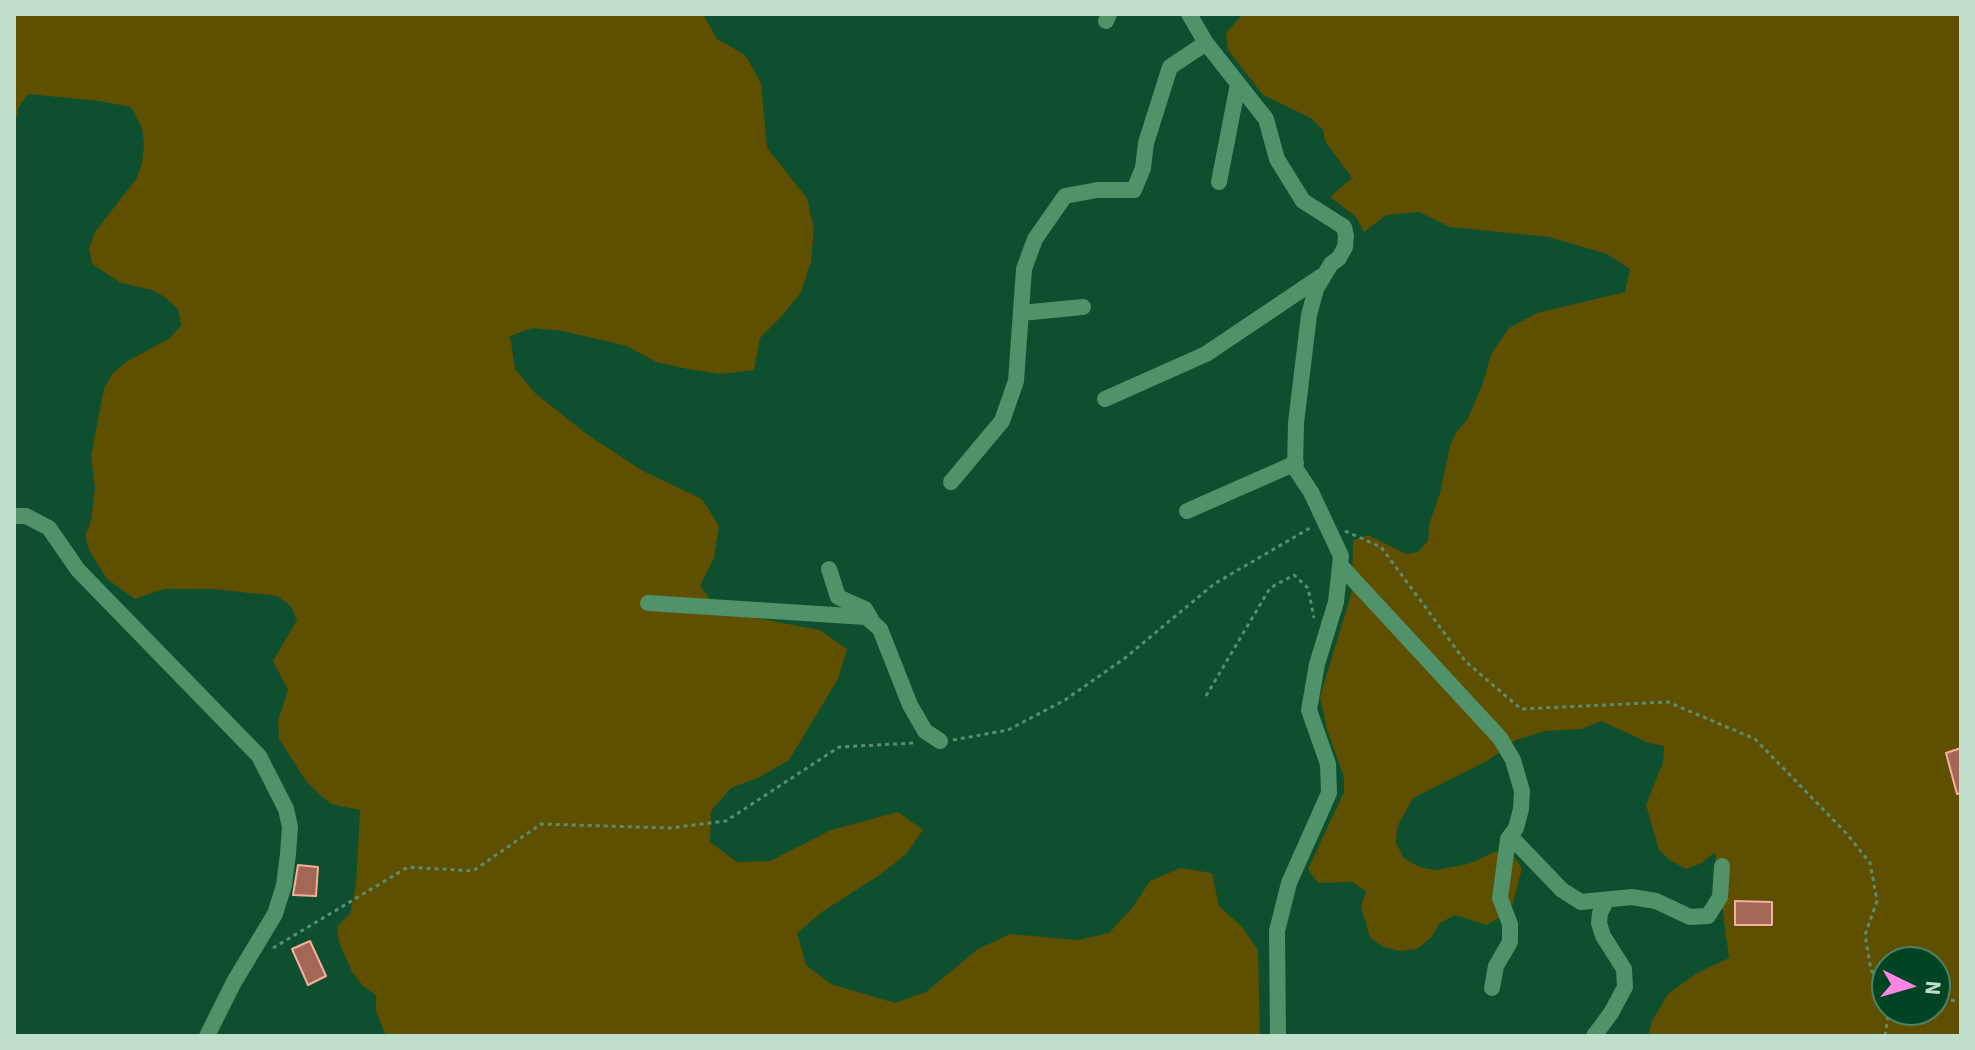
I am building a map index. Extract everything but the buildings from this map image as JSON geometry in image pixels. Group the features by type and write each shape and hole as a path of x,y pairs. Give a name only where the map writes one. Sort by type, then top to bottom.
{"street":[{"path":"1189,14 1206,43 1266,119 1277,159 1303,201 1344,227 1345,247 1323,275 1309,315 1296,423 1295,468 1311,492 1341,556 1336,602 1309,710 1328,764 1329,793 1289,883 1277,931 1278,1036"},
{"path":"951,482 1002,421 1016,381 1024,269 1035,239 1065,196 1097,190 1134,190 1143,168 1146,143 1170,67 1206,43"},
{"path":"1219,182 1238,84"},
{"path":"1105,399 1206,354 1323,275"},
{"path":"1021,313 1083,307"},
{"path":"1187,511 1296,463"},
{"path":"14,516 26,516 49,528 78,570 259,756 286,809 290,827 288,854 284,885 275,914 234,982 207,1036"},
{"path":"1340,565 1500,738 1513,760 1522,791 1516,828 1510,836 1502,869 1500,898 1510,924 1510,942 1496,966 1492,988"},
{"path":"829,569 838,597 865,609 874,624"},
{"path":"648,603 866,617 880,629 910,705 925,731 940,741"},
{"path":"1510,836 1562,890 1581,902 1632,897 1656,901 1690,917 1708,916 1720,897 1722,866"},
{"path":"1594,1036 1625,987 1624,969 1603,936 1599,923 1606,901"}],"path":[{"path":"273,948 408,867 473,871 541,824 670,828 726,821 839,747 940,741 1008,730 1065,700 1125,658 1214,584 1324,521 1381,547 1465,661 1521,709 1668,702 1755,739 1847,834 1870,863 1877,901 1865,935 1871,970"},
{"path":"1206,696 1270,588 1294,575 1308,588 1321,653"}],"shaded area":[{"path":"14,14 703,14 717,39 745,55 761,83 767,148 807,198 814,229 811,262 801,292 760,338 754,370 721,374 688,369 656,362 627,346 562,331 532,328 510,336 515,369 536,394 588,435 643,471 702,499 719,526 714,558 700,586 719,611 820,630 847,649 838,679 789,760 760,777 731,788 711,811 710,842 737,862 770,861 831,830 898,812 923,830 906,854 797,933 806,965 831,984 895,1003 926,992 978,949 1010,934 1077,940 1109,933 1132,908 1150,881 1180,868 1212,873 1219,906 1242,927 1258,950 1260,1036 386,1036 376,1011 376,995 363,986 352,972 339,942 337,926 350,914 356,885 360,810 331,804 318,793 306,781 279,739 278,721 288,690 273,661 297,620 291,606 277,596 213,589 164,589 135,599 107,579 90,552 85,536 91,521 95,488 91,456 104,388 113,373 126,362 170,338 181,325 178,309 166,298 152,290 121,283 92,264 89,248 95,232 136,179 142,164 142,128 131,107 28,94 18,108 14,133"},
{"path":"1243,14 1961,14 1961,1036 1648,1036 1652,1021 1668,994 1697,973 1729,958 1715,852 1702,863 1686,869 1659,850 1646,805 1663,762 1664,746 1649,743 1601,721 1582,729 1545,731 1516,740 1489,760 1413,798 1397,827 1396,843 1404,858 1419,867 1435,870 1468,864 1497,851 1513,855 1522,868 1513,903 1487,925 1455,915 1440,923 1431,938 1417,949 1400,951 1384,947 1370,938 1361,907 1366,891 1352,882 1318,883 1308,869 1344,792 1344,777 1327,730 1320,697 1352,591 1353,540 1368,535 1406,554 1418,552 1428,541 1429,525 1440,493 1450,446 1456,432 1467,420 1482,386 1491,354 1509,328 1537,313 1625,292 1630,269 1607,254 1549,237 1450,227 1419,212 1386,215 1364,232 1356,217 1330,197 1352,178 1325,141 1323,130 1311,118 1263,95 1228,50 1226,33"}]}
